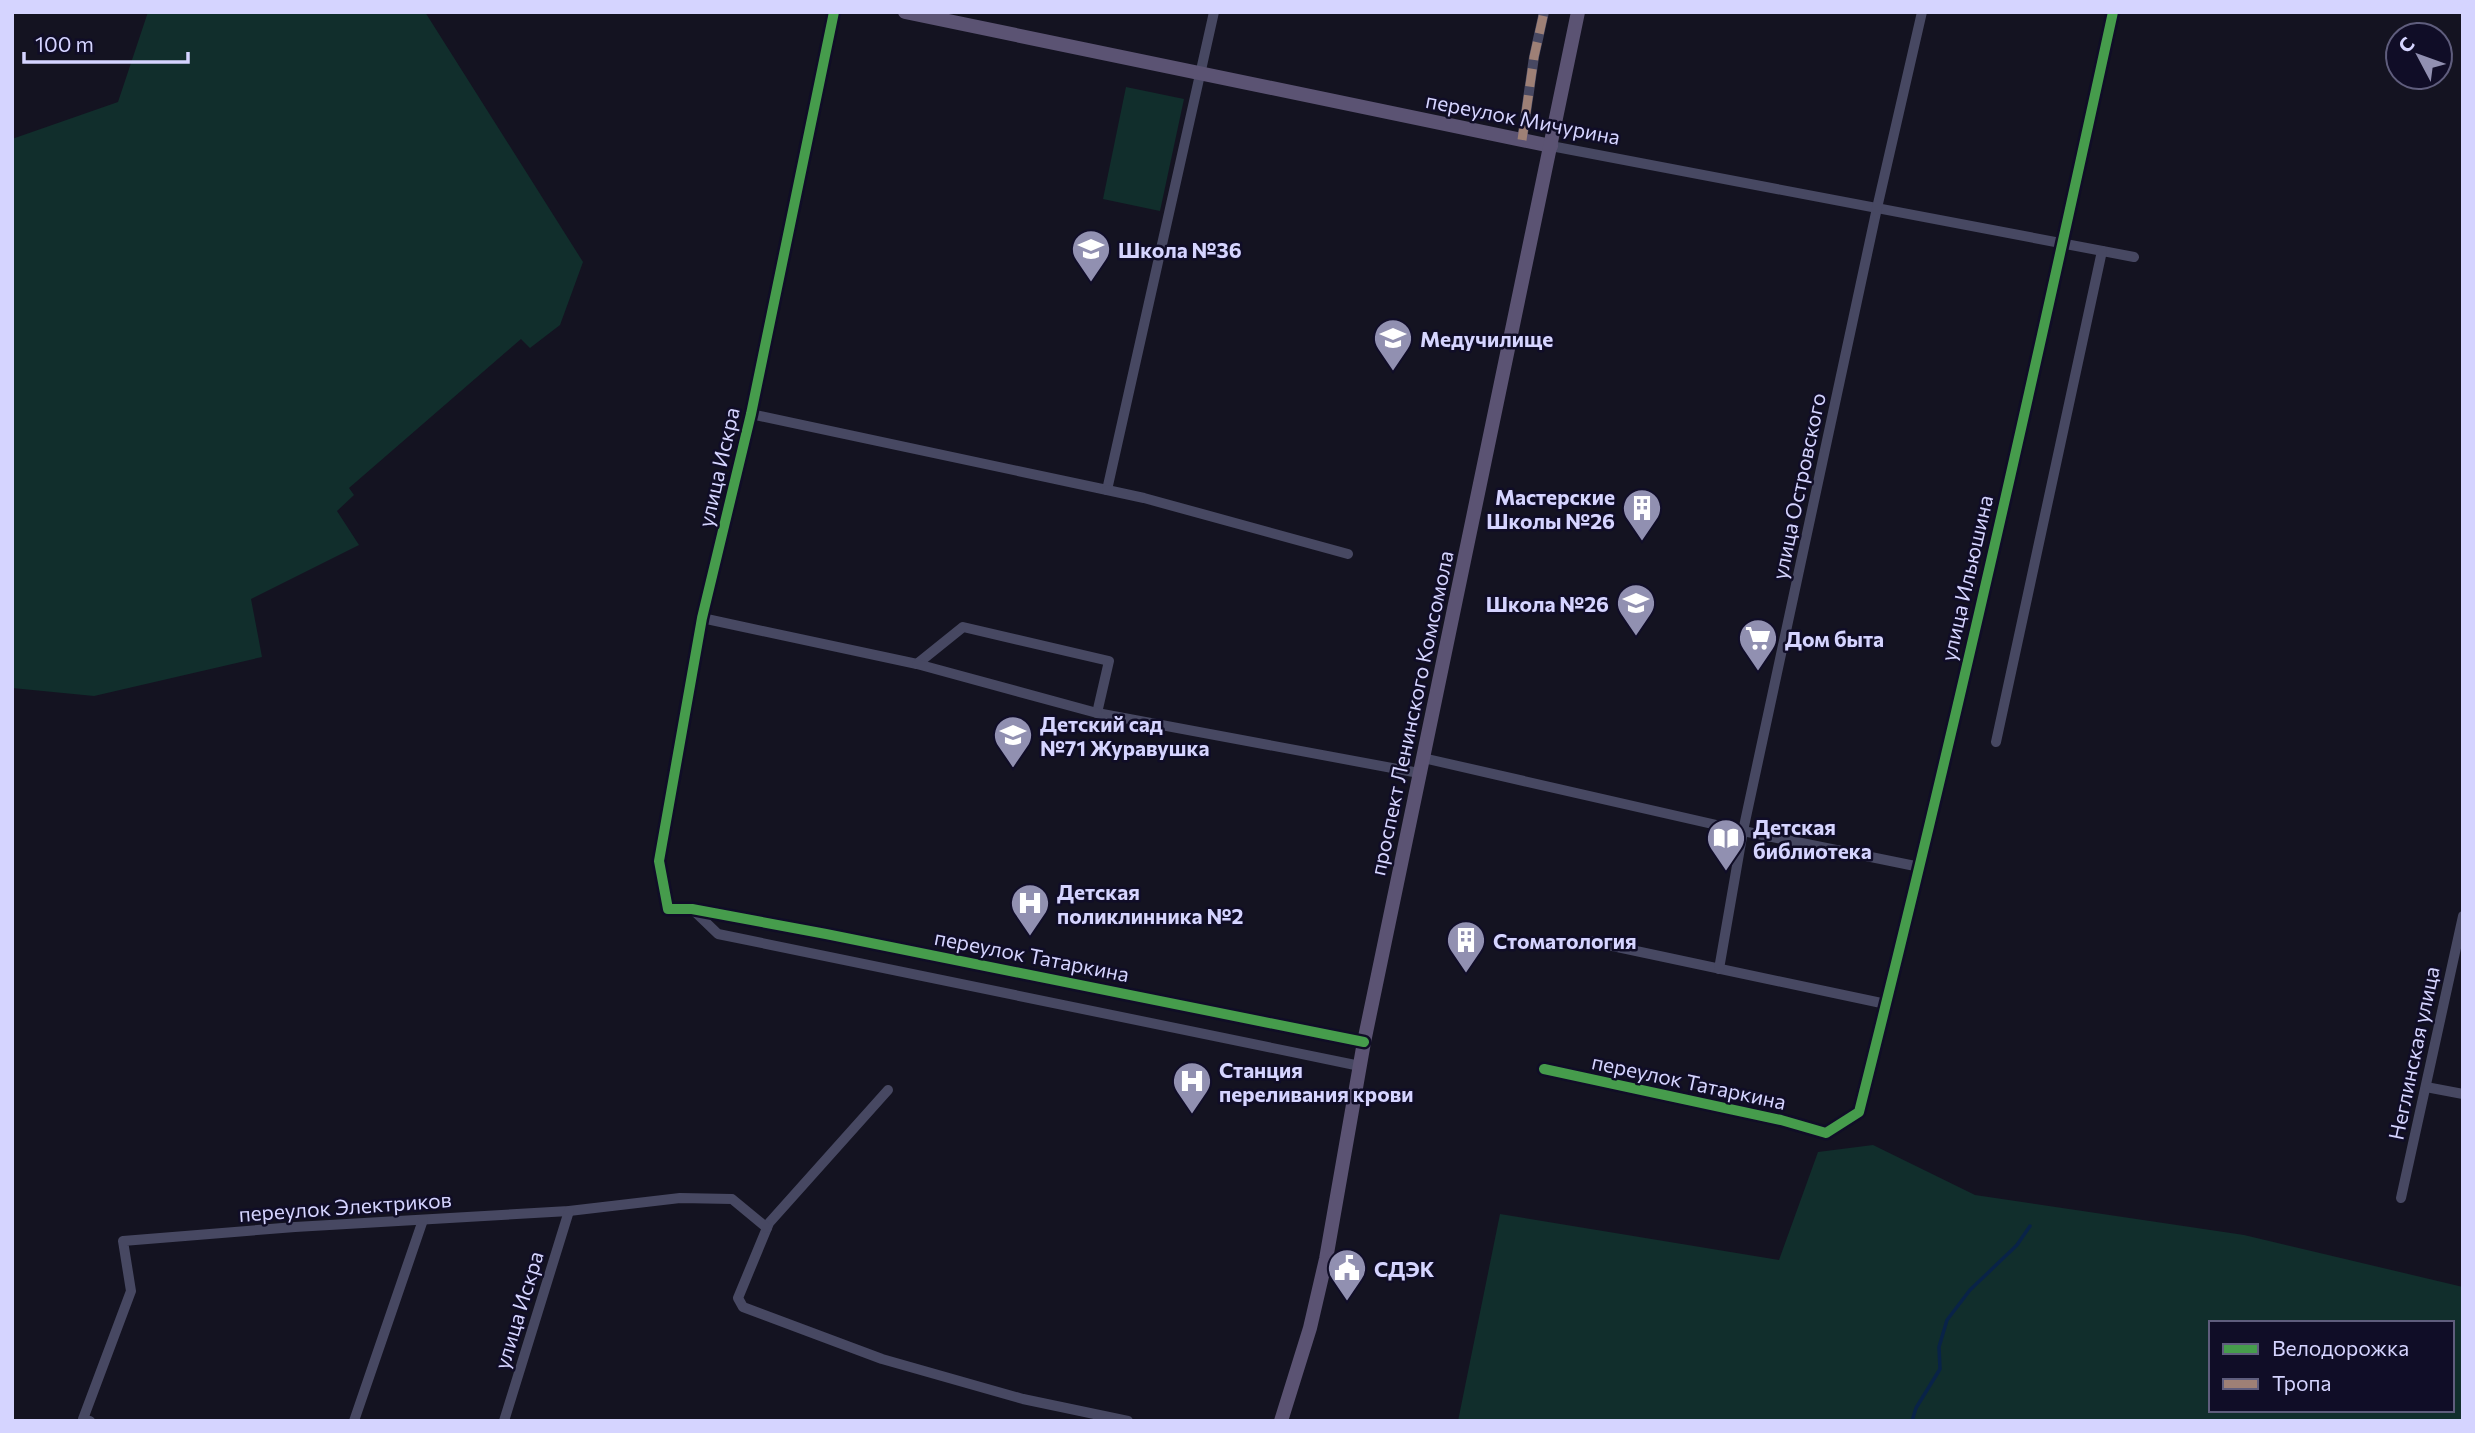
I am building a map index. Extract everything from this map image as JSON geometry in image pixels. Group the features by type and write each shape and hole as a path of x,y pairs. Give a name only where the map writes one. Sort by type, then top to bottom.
{"main road":[{"name":"переулок Мичурина","path":"905,12 1551,146"},
{"name":"проспект Ленинского Комсомола","path":"1280,1421 1310,1328 1326,1259 1364,1042 1578,12"}],"street":[{"name":"улица Искра","path":"692,909 668,909 659,861 702,618 751,414 834,12"},
{"path":"1107,490 1214,12"},
{"path":"1522,140 1534,57 1544,12"},
{"name":"улица Островского","path":"1719,969 1743,831 1877,208 1922,12"},
{"name":"улица Ильюшина","path":"1826,1133 1859,1112 1920,867 2063,244 2113,12"},
{"name":"переулок Мичурина","path":"1551,146 2134,257"},
{"path":"1996,742 2102,251"},
{"path":"751,414 1144,498 1348,554"},
{"path":"702,618 917,664 1097,713 1421,766 1920,867"},
{"path":"917,664 963,627 1108,661 1097,713"},
{"name":"переулок Татаркина","path":"692,909 1364,1042"},
{"name":"переулок Татаркина","path":"692,909 718,934 1360,1066"},
{"name":"Неглинская улица","path":"2401,1198 2458,959 2463,916"},
{"path":"1589,941 1886,1004"},
{"name":"переулок Татаркина","path":"1544,1069 1781,1120 1826,1133"},
{"path":"2426,1087 2463,1094"},
{"path":"888,1090 769,1223 738,1298 743,1307 905,1366 1023,1399 1128,1421"},
{"name":"переулок Электриков","path":"87,1420 131,1291 123,1241 569,1211 680,1198 732,1199 767,1228"},
{"name":"улица Искра","path":"504,1421 569,1211"},
{"path":"354,1421 423,1220"}],"green space":[{"path":"148,12 425,12 583,262 560,325 530,348 521,339 349,488 354,495 337,511 359,545 251,599 262,657 94,696 12,688 12,139 118,102"},
{"path":"1126,87 1184,99 1160,211 1103,199"},
{"path":"1873,1145 1975,1195 2244,1235 2463,1287 2463,1421 1458,1421 1500,1214 1779,1260 1818,1152"}],"waterway":[{"path":"1912,1421 1916,1408 1940,1369 1939,1347 1947,1320 1970,1290 2017,1245 2030,1226"}],"marked path":[{"path":"1522,140 1534,57 1544,12"}],"cycle path":[{"path":"834,12 751,414 702,618 659,861 668,909 692,909 826,934 1364,1042"},
{"path":"1544,1069 1781,1120 1826,1133 1859,1112 1990,563 2113,12"}],"place":[{"name":"Школа №36","path":"1091,283"},
{"name":"Медучилище","path":"1393,372"},
{"name":"Мастерские Школы №26","path":"1642,542"},
{"name":"Школа №26","path":"1636,637"},
{"name":"Дом быта","path":"1758,672"},
{"name":"Детский сад №71 Журавушка","path":"1013,769"},
{"name":"Детская библиотека","path":"1726,872"},
{"name":"Детская поликлинника №2","path":"1030,937"},
{"name":"Стоматология","path":"1466,974"},
{"name":"Станция переливания крови","path":"1192,1115"},
{"name":"СДЭК","path":"1347,1302"}]}
